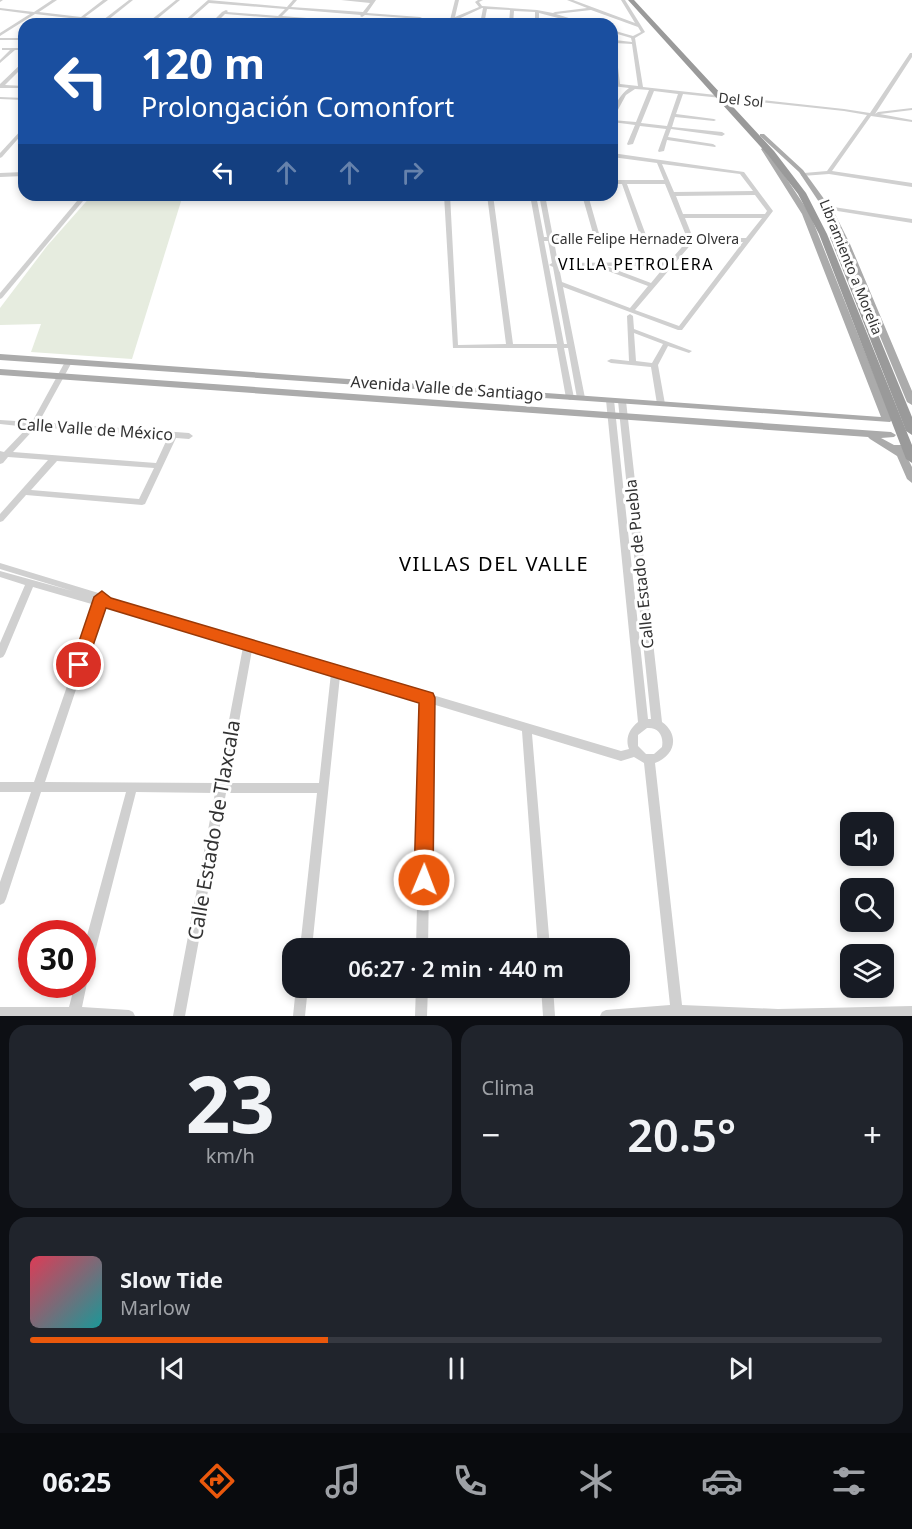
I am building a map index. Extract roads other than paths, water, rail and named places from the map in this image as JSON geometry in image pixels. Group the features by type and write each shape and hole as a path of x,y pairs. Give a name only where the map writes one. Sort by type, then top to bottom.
{"highway":[{"name":"Libramiento a Morelia","path":"632,0 762,135 795,172 821,210 912,431"},
{"name":"Libramiento a Morelia","path":"638,0 793,180 815,216 901,402 908,452"}],"main road":[{"path":"762,135 804,175 827,208 846,244 901,402"},
{"name":"Avenida Valle de Santiago","path":"0,357 887,420 895,416 912,417"},
{"name":"Avenida Valle de Santiago","path":"0,372 892,436"},
{"path":"901,402 872,414 848,417 852,432 881,440 908,452"},
{"path":"901,402 887,420 886,428 908,452 912,479"}],"street":[{"path":"28,17 55,0"},
{"path":"0,9 82,18 106,0"},
{"path":"108,18 131,0"},
{"path":"155,18 177,0"},
{"path":"279,17 295,0"},
{"path":"343,0 374,1"},
{"path":"453,18 457,0"},
{"path":"482,0 477,2 483,8 482,18"},
{"path":"569,0 618,18"},
{"path":"618,41 633,40 643,33 622,0"},
{"path":"190,18 209,1 397,18"},
{"path":"360,18 374,1"},
{"path":"219,18 235,2"},
{"path":"461,18 483,8 527,9 564,18"},
{"path":"511,18 512,9"},
{"path":"549,13 594,9"},
{"path":"537,11 537,18"},
{"path":"0,14 36,18"},
{"path":"223,14 292,18"},
{"path":"618,18 639,26"},
{"path":"0,37 18,23"},
{"path":"0,29 7,30"},
{"path":"618,34 633,40"},
{"path":"0,37 18,38"},
{"path":"633,40 641,88"},
{"path":"4,49 18,49"},
{"path":"0,62 14,49"},
{"path":"829,172 912,54"},
{"path":"0,86 18,70"},
{"path":"618,82 638,79"},
{"name":"Del Sol","path":"618,84 633,88 844,110 871,115"},
{"path":"0,86 18,87"},
{"path":"618,106 622,98 633,88"},
{"path":"630,144 652,90"},
{"path":"661,151 681,93"},
{"path":"618,97 622,98"},
{"path":"0,98 18,99"},
{"path":"871,115 912,109"},
{"path":"674,115 714,120"},
{"path":"871,115 912,121"},
{"path":"618,120 722,134"},
{"path":"0,156 18,136"},
{"path":"666,138 713,146"},
{"path":"559,283 631,313 680,329 770,211 742,173 618,156"},
{"path":"633,363 631,313 691,240 659,162"},
{"path":"804,175 829,172 912,185"},
{"path":"0,175 18,173"},
{"path":"618,182 667,182"},
{"path":"624,182 644,239"},
{"path":"672,194 757,193"},
{"path":"0,297 80,201"},
{"path":"447,201 454,345 459,348 571,346"},
{"path":"491,201 510,347"},
{"path":"534,201 570,398"},
{"path":"543,201 581,398"},
{"path":"587,201 597,239"},
{"path":"827,208 912,221"},
{"path":"681,216 766,216"},
{"name":"Calle Felipe Hernadez Olvera","path":"541,239 748,240"},
{"path":"546,265 671,264"},
{"path":"596,265 652,285"},
{"path":"562,300 568,294 579,291"},
{"path":"632,330 689,351"},
{"path":"661,404 654,365 666,344"},
{"path":"611,361 654,365"},
{"path":"2,457 34,425 68,362"},
{"name":"Calle Estado de Puebla","path":"610,400 643,724"},
{"name":"Calle Estado de Puebla","path":"622,401 657,726"},
{"name":"Calle Valle de México","path":"0,422 189,436"},
{"path":"25,492 142,502 173,435"},
{"path":"2,457 55,458 159,466"},
{"path":"0,519 55,458"},
{"path":"0,566 103,601 621,756 637,752 649,758 662,756 669,747 667,735 657,726 643,724 633,731 631,736 637,752"},
{"path":"0,574 103,601"},
{"path":"0,654 30,583"},
{"path":"0,899 103,601"},
{"name":"Calle Estado de Tlaxcala","path":"179,1016 248,645"},
{"path":"307,938 336,671"},
{"path":"422,938 427,698"},
{"path":"527,729 543,938"},
{"path":"649,758 676,1013"},
{"path":"0,787 324,788"},
{"path":"96,925 132,788"},
{"path":"74,1013 78,998"},
{"path":"299,1016 301,998"},
{"path":"421,1016 422,998"},
{"path":"548,998 549,1016"},
{"path":"606,1016 676,1013 778,1015 912,1012"},
{"path":"0,1013 129,1016"}],"district":[{"name":"VILLA PETROLERA","path":"636,264"},
{"name":"VILLAS DEL VALLE","path":"494,564"}]}
